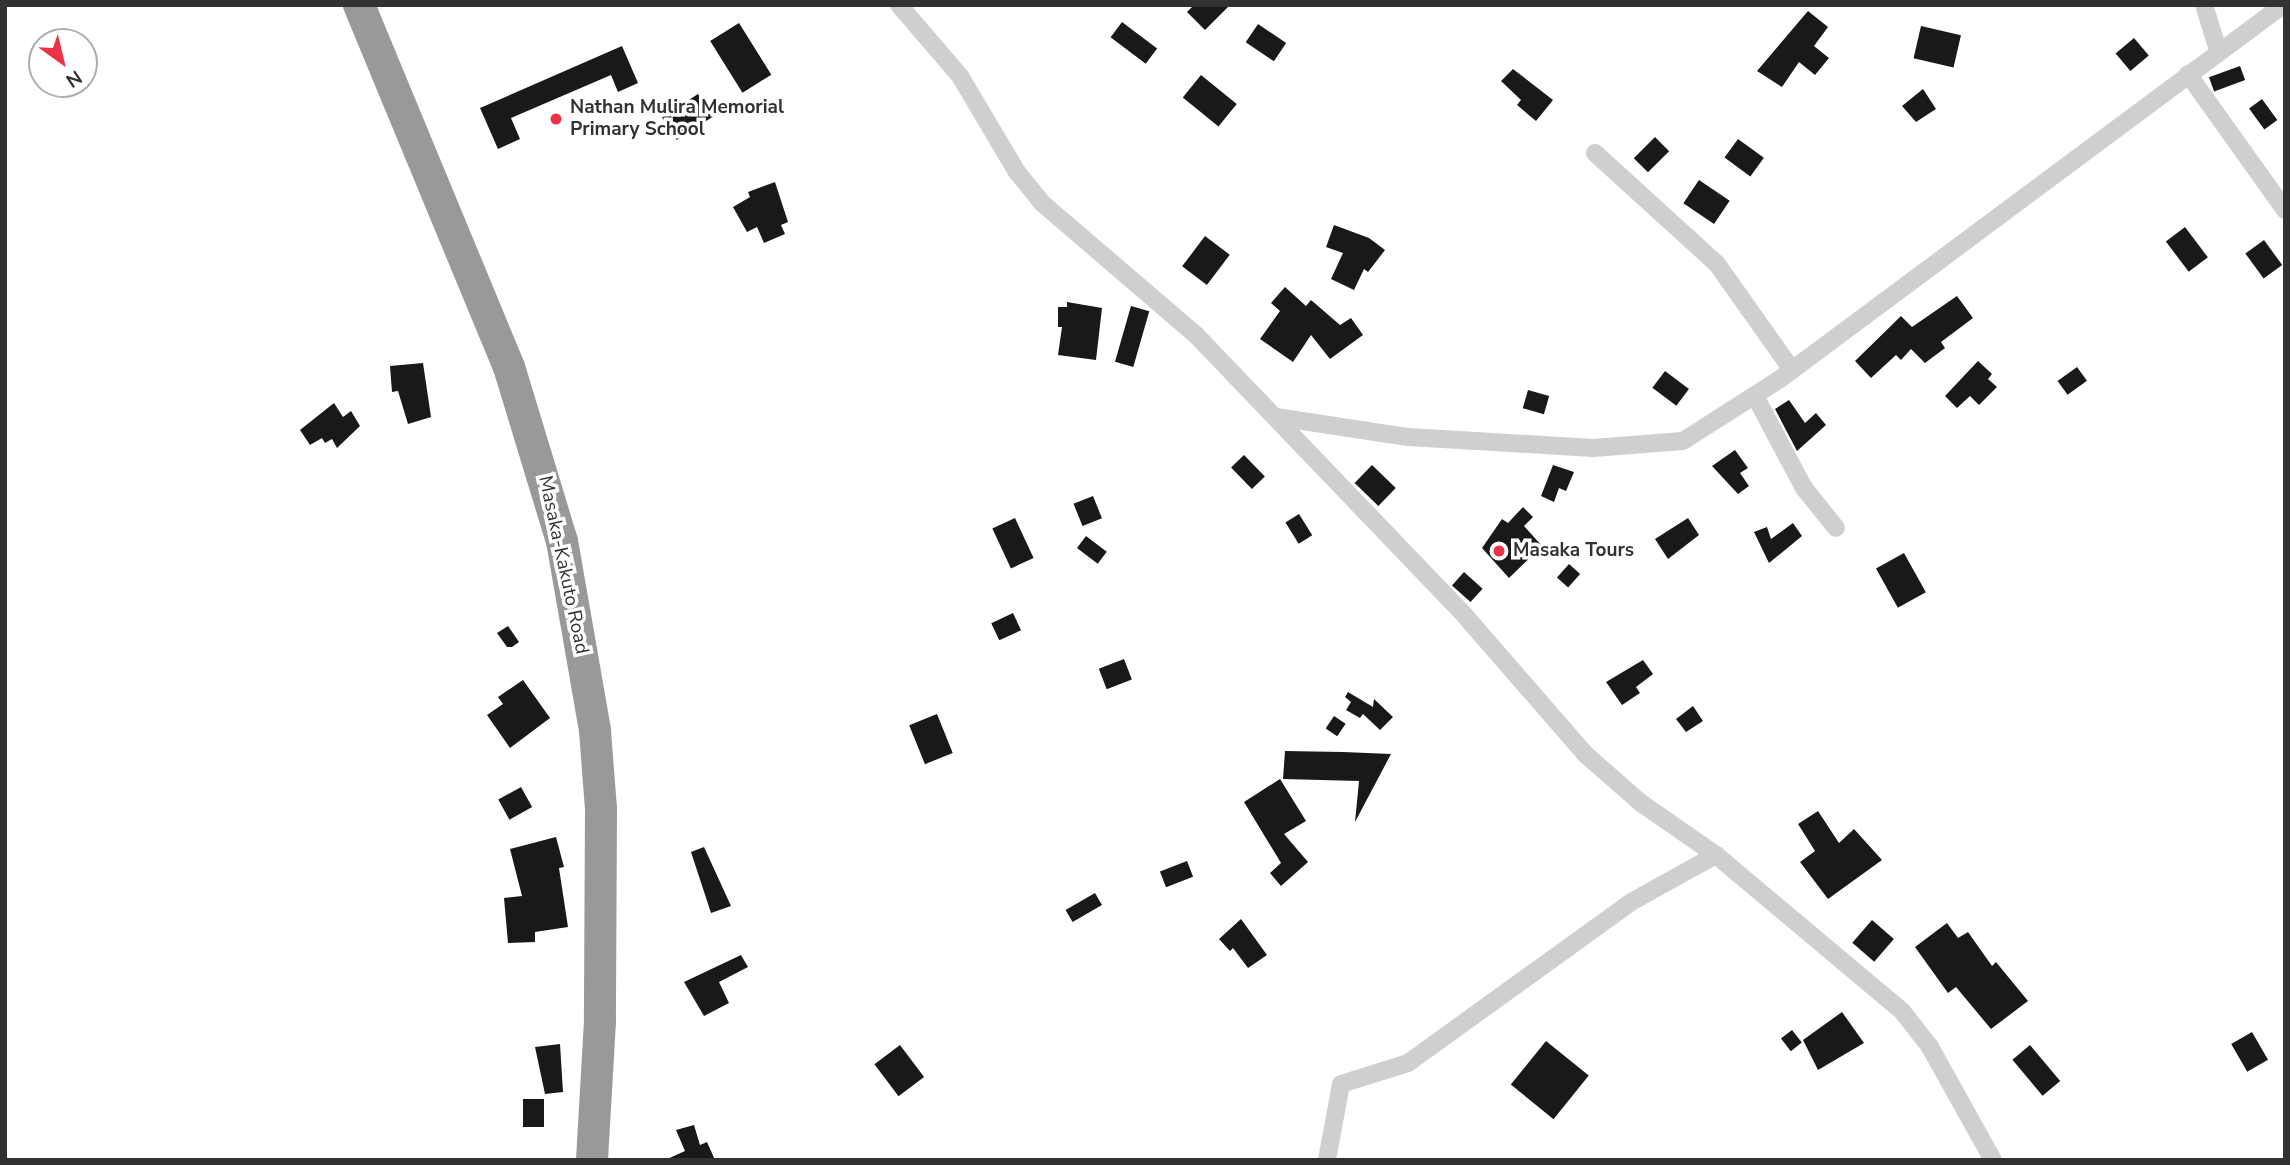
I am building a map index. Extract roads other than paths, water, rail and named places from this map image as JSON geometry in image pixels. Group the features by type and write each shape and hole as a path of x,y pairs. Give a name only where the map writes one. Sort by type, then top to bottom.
{"highway":[{"name":"Masaka-Kakuto Road","path":"359,5 509,367 562,541 595,731 601,809 600,1021 592,1160"}],"street":[{"path":"899,5 960,76 1017,172 1042,204 1196,335 1460,610 1585,754 1641,803 1716,855 1917,1027 1993,1160"},
{"path":"2204,5 2218,50"},
{"path":"1276,417 1409,438 1633,447 1683,441 1792,370 2218,50 2283,5"},
{"path":"2188,74 2285,210"},
{"path":"1595,153 1717,264 1792,370"},
{"path":"1755,396 1804,488 1836,528"},
{"path":"1327,1160 1341,1084 1408,1063 1633,901 1716,855"}],"place":[{"name":"Nathan Mulira Memorial Primary School","path":"556,119"},
{"name":"Masaka Tours","path":"1499,551"}]}
